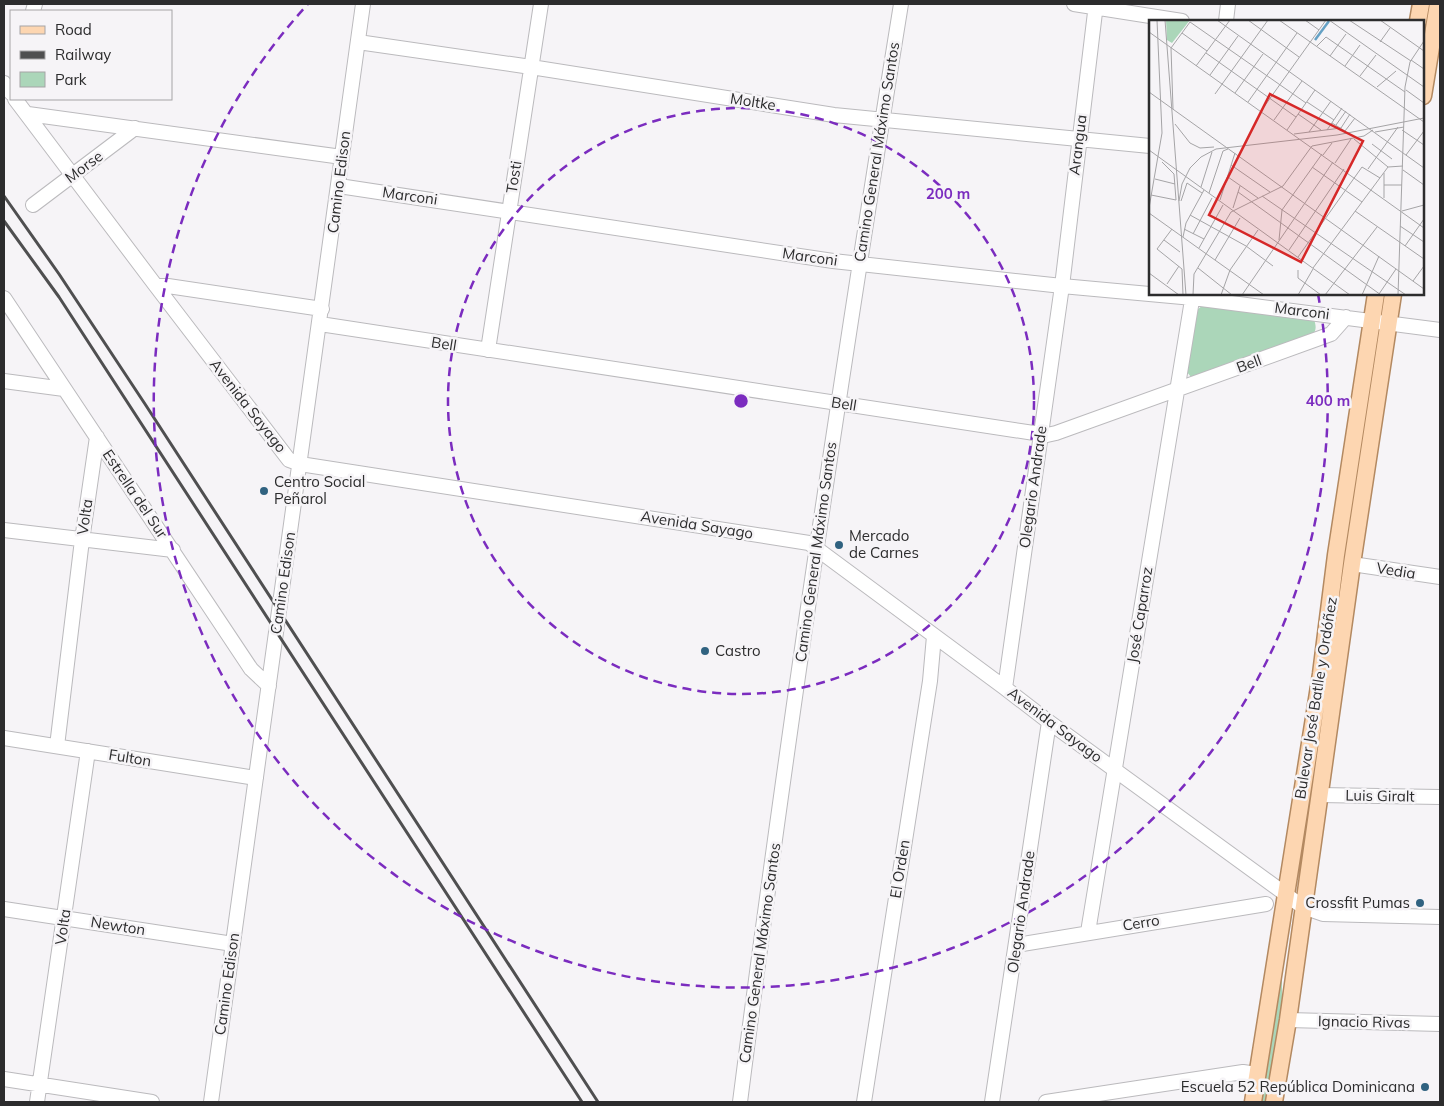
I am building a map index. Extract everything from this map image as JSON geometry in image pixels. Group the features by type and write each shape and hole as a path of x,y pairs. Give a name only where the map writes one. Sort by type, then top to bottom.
{"main road":[{"path":"1418,20 1420,4"},
{"path":"1424,90 1438,4"},
{"name":"Bulevar José Batlle y Ordóñez","path":"1253,1102 1321,674 1336,554 1376,295"},
{"name":"Bulevar José Batlle y Ordóñez","path":"1274,1102 1288,1020 1352,564 1393,295"}],"street":[{"name":"Camino Edison","path":"211,1102 364,4"},
{"name":"Tosti","path":"488,350 540,4"},
{"name":"Camino General Máximo Santos","path":"740,1102 816,548 859,263 901,4"},
{"path":"1074,4 1096,5 1177,20"},
{"path":"1226,20 1228,4"},
{"name":"Arangua","path":"1062,286 1096,5"},
{"name":"Moltke","path":"358,42 531,66 834,115 1149,146"},
{"name":"Avenida Sayago","path":"17,100 289,460 300,464 800,541 816,548 1048,722 1303,907 1323,914 1440,917"},
{"path":"28,114 342,157"},
{"name":"Morse","path":"33,205 134,128"},
{"name":"Marconi","path":"339,186 832,261 1062,286 1149,293"},
{"path":"156,286 168,286 322,309"},
{"name":"Olegario Andrade","path":"1005,688 1062,286"},
{"name":"Marconi","path":"1180,295 1372,320"},
{"name":"José Caparroz","path":"1088,932 1193,296"},
{"name":"Estrella del Sur","path":"4,298 251,669 269,686"},
{"name":"Bell","path":"320,324 1047,435 1056,434 1177,391 1331,334 1346,316"},
{"path":"1372,320 1440,330"},
{"path":"4,382 64,389"},
{"name":"Volta","path":"57,746 82,540 97,437"},
{"path":"4,530 172,550"},
{"name":"Vedia","path":"1352,564 1440,578"},
{"name":"El Orden","path":"864,1102 930,680 934,636"},
{"name":"Olegario Andrade","path":"992,1102 1048,722"},
{"name":"Fulton","path":"4,738 256,778"},
{"name":"Volta","path":"37,1102 88,751"},
{"name":"Luis Giralt","path":"1320,795 1440,797"},
{"name":"Cerro","path":"1016,945 1266,904"},
{"name":"Newton","path":"4,909 233,944"},
{"name":"Ignacio Rivas","path":"1288,1020 1440,1024"},
{"path":"1046,1102 1243,1072 1257,1074"},
{"path":"4,1079 152,1102"}],"green space":[{"path":"1203,305 1314,319 1316,326 1312,336 1194,378 1187,372 1197,310"},
{"path":"1282,970 1282,1006 1268,1102 1260,1102"}],"railway":[{"path":"4,196 59,274 145,404 598,1102"},
{"path":"4,221 59,297 582,1102"}],"place":[{"name":"Centro Social Peñarol","path":"264,491"},
{"name":"Mercado de Carnes","path":"839,545"},
{"name":"Castro","path":"705,651"},
{"name":"Crossfit Pumas","path":"1420,903"},
{"name":"Escuela 52 República Dominicana","path":"1425,1087"}]}
